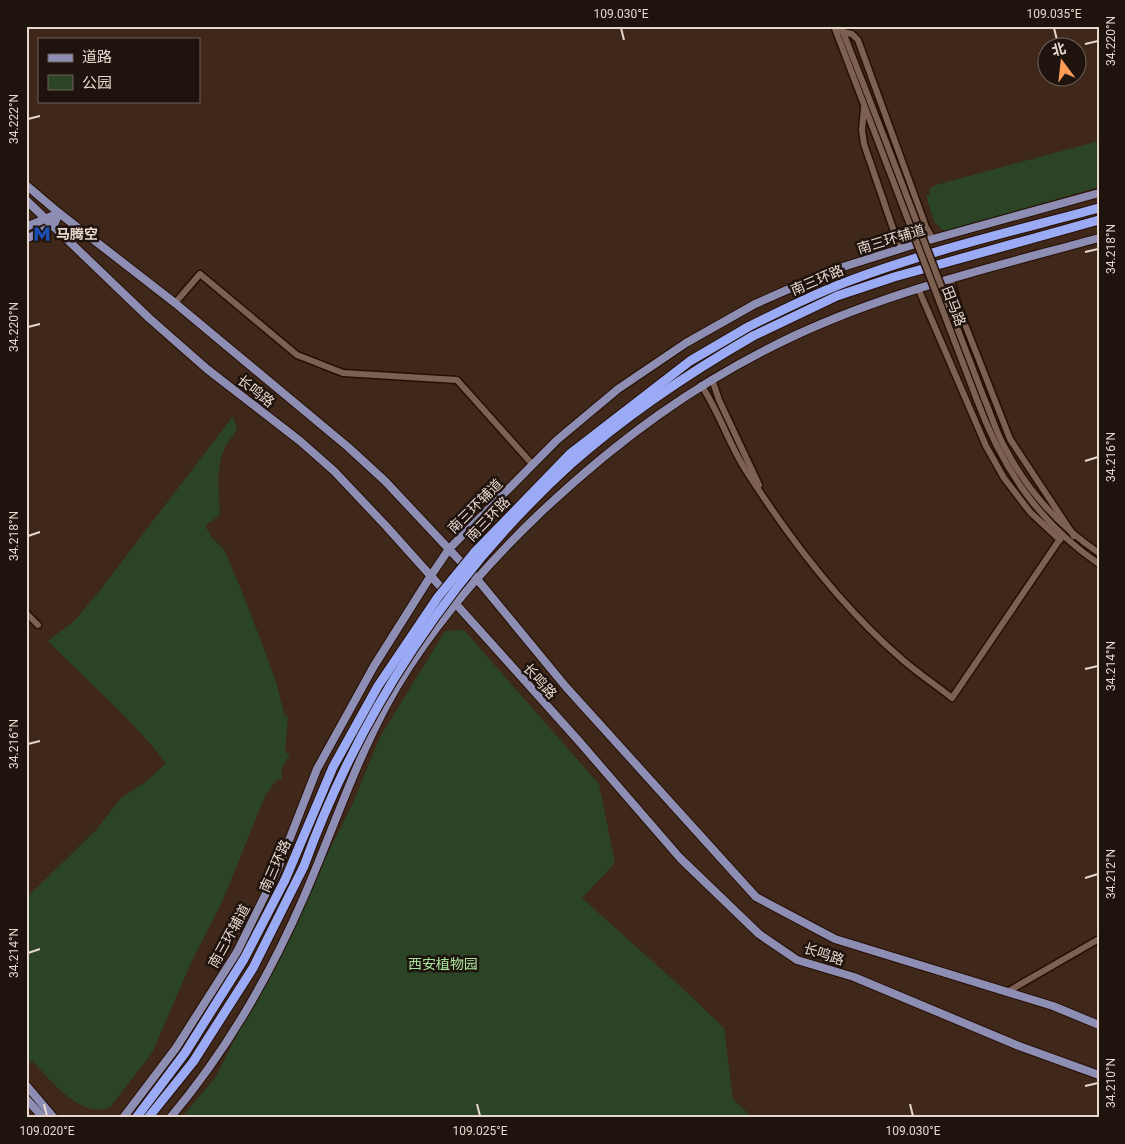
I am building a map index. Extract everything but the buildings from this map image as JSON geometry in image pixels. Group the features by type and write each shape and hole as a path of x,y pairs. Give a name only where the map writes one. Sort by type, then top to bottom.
{"highway":[{"name":"南三环路","path":"136,1118 185,1053 240,967 286,880 333,767 378,686 438,597 474,553 571,453 690,360 795,303 846,282 924,256 1099,208"},
{"name":"南三环路","path":"148,1118 193,1062 253,968 304,866 321,818 359,738 404,663 468,572 512,522 588,450 633,414 709,361 753,336 837,296 920,269 1099,220"},
{"path":"1085,223 1099,225"}],"main road":[{"name":"长鸣路","path":"26,184 58,213 175,303 348,447 385,481 477,579 566,686 680,815 756,897 835,939 1053,1006 1099,1025"},
{"name":"南三环辅道","path":"123,1118 176,1048 237,952 278,871 317,769 374,666 430,577 450,549 558,440 618,389 686,343 755,304 830,271 933,239 1099,193"},
{"name":"长鸣路","path":"26,200 46,217 149,318 207,369 300,441 334,472 386,526 456,604 680,858 759,934 797,960 854,977 1019,1046 1099,1075"},
{"path":"26,227 58,213"},
{"path":"26,239 54,225 58,213"},
{"path":"170,1118 206,1071 256,993 303,901 353,778 385,707 406,670 477,579 513,539 585,470 626,438 701,386 799,333 918,288 1099,238"},
{"path":"26,1086 53,1118"},
{"path":"26,1101 42,1118"}],"street":[{"name":"田马路","path":"836,26 843,32 886,142 1001,457 1022,489 1061,538 1099,564"},
{"name":"田马路","path":"836,26 864,108 981,399 1004,448 1051,514 1074,536 1099,553"},
{"path":"843,32 852,34 858,40 923,217 933,239"},
{"path":"864,108 862,130 864,144 900,249"},
{"path":"175,303 200,274 297,355 343,373 457,380 533,465"},
{"path":"950,278 959,309 1010,439 1074,536"},
{"path":"701,386 712,400 730,444 746,472 800,549 848,606 904,662 952,698 1061,538 1030,512 1004,478 986,446 918,288"},
{"path":"712,379 719,400 764,498"},
{"path":"26,613 38,625"},
{"path":"1008,992 1099,939"}],"green space":[{"path":"1099,141 1099,187 944,231 934,222 926,195 930,194 929,189 939,184"},
{"path":"233,416 237,430 225,447 218,478 220,515 205,526 213,539 224,549 264,648 285,716 288,715 285,752 290,754 281,770 283,778 276,781 265,796 223,900 191,963 152,1053 110,1107 99,1110 88,1108 67,1096 32,1061 26,1068 26,898 95,831 121,798 148,780 166,763 124,715 48,641 75,620 101,589"},
{"name":"西安植物园","path":"464,630 599,784 615,863 582,898 724,1028 733,1099 753,1118 181,1118 215,1078 351,807 380,737 445,631"}],"place":[{"name":"马腾空","path":"42,234"}]}
